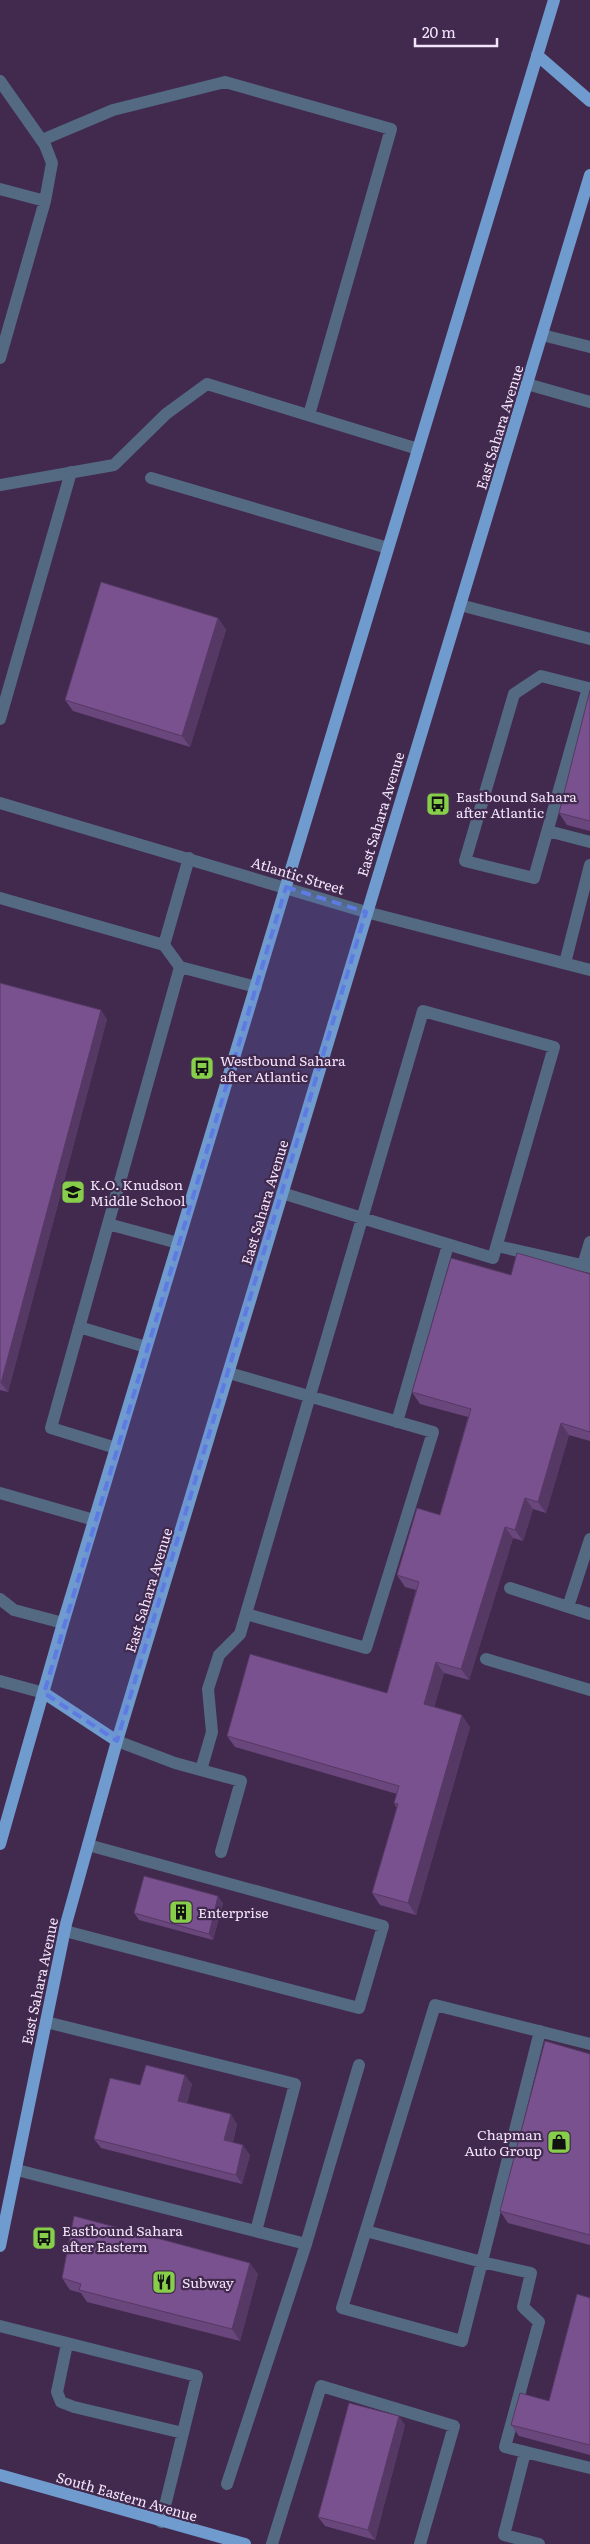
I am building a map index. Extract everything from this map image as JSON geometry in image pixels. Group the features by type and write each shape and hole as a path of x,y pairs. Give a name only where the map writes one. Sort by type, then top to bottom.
{"main road":[{"path":"0,1844 63,1623 554,0"},
{"path":"537,55 590,101"},
{"name":"East Sahara Avenue","path":"0,2246 65,1931 117,1741 590,175"},
{"path":"44,1693 117,1741"},
{"name":"South Eastern Avenue","path":"0,2475 161,2522 245,2544"}],"street":[{"path":"0,81 42,140 52,163 45,201 0,358"},
{"path":"42,140 113,110 225,82 391,129 310,416"},
{"path":"0,189 45,201"},
{"path":"542,335 590,347"},
{"path":"0,485 114,465 166,414 207,384 418,449"},
{"path":"527,384 590,402"},
{"path":"0,719 71,472"},
{"path":"150,478 388,548"},
{"path":"460,605 590,639"},
{"path":"541,676 589,685 548,831 534,878 465,861 514,694 541,676"},
{"name":"Atlantic Street","path":"0,804 189,858 366,912 590,970"},
{"path":"548,831 590,842"},
{"path":"164,944 189,858"},
{"path":"565,963 590,865"},
{"path":"0,898 164,944 180,967 256,987"},
{"path":"116,1448 50,1428 180,967"},
{"path":"201,1770 212,1732 208,1690 220,1656 240,1634 310,1397 362,1218 423,1011 554,1047 493,1258 448,1245 362,1218 282,1193"},
{"path":"108,1224 178,1242"},
{"path":"497,1246 587,1266 590,1242"},
{"path":"397,1422 448,1245"},
{"path":"79,1327 146,1347"},
{"path":"229,1373 433,1432 366,1648 246,1614"},
{"path":"0,1493 94,1520"},
{"path":"568,1607 590,1539"},
{"path":"510,1588 590,1614"},
{"path":"0,1599 14,1610 63,1623"},
{"path":"486,1659 590,1690"},
{"path":"0,1681 44,1693"},
{"path":"117,1741 201,1770 240,1781 221,1852"},
{"path":"65,1931 359,2008 383,1926 88,1845"},
{"path":"540,2031 462,2341 342,2308 435,2005 540,2031 590,2044"},
{"path":"46,2022 295,2084 256,2231"},
{"path":"227,2484 306,2244 359,2065"},
{"path":"17,2170 306,2244"},
{"path":"366,2231 531,2273 523,2307 539,2322 505,2447 590,2468"},
{"path":"0,2326 197,2376 161,2522"},
{"path":"67,2344 57,2392 61,2402 74,2407 183,2433"},
{"path":"272,2544 321,2386 454,2426 420,2544"},
{"path":"525,2452 504,2535 539,2544"}],"highlighted area":[{"path":"286,887 366,912 117,1741 44,1693"}],"building":[{"path":"101,582 218,618 182,736 65,700"},
{"path":"590,690 590,821 559,813"},
{"path":"0,983 101,1010 1,1383 0,1382"},
{"path":"517,1253 590,1274 590,1432 561,1423 538,1502 525,1498 515,1530 505,1527 461,1669 436,1662 424,1704 462,1715 408,1903 372,1893 398,1804 394,1803 399,1786 227,1736 250,1654 387,1693 419,1582 397,1575 417,1508 440,1515 471,1409 412,1392 451,1258 511,1275"},
{"name":"Enterprise","path":"144,1876 218,1896 209,1934 134,1913"},
{"name":"Chapman Auto Group","path":"545,2041 590,2054 590,2235 500,2211"},
{"path":"146,2065 185,2075 178,2101 231,2114 224,2140 243,2145 236,2175 94,2139 110,2078 140,2085"},
{"name":"Subway","path":"74,2216 250,2263 232,2329 79,2290 81,2284 62,2278"},
{"path":"577,2294 590,2298 590,2445 511,2425 520,2393 549,2401"},
{"path":"349,2403 399,2416 368,2530 318,2517"}],"place":[{"name":"Eastbound Sahara after Atlantic","path":"438,804"},
{"name":"Westbound Sahara after Atlantic","path":"202,1068"},
{"name":"K.O. Knudson Middle School","path":"73,1192"},
{"name":"Enterprise","path":"181,1912"},
{"name":"Chapman Auto Group","path":"559,2142"},
{"name":"Eastbound Sahara after Eastern","path":"44,2238"},
{"name":"Subway","path":"164,2282"}]}
